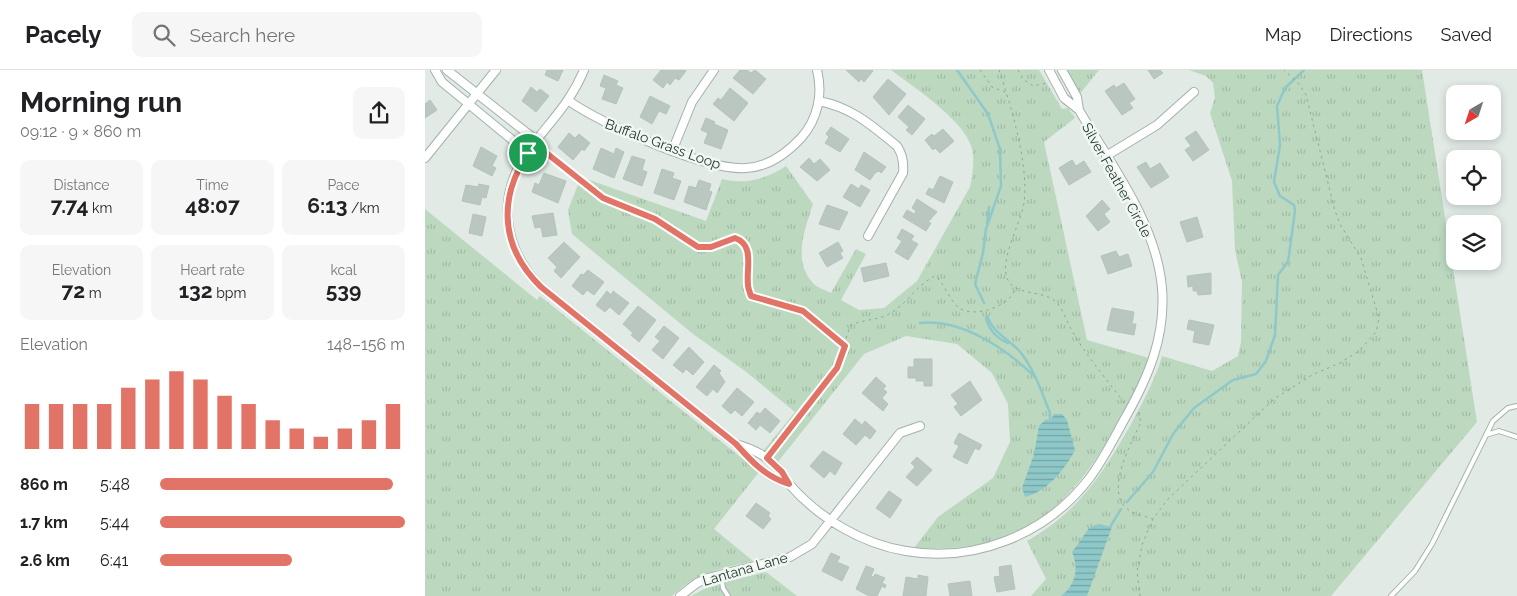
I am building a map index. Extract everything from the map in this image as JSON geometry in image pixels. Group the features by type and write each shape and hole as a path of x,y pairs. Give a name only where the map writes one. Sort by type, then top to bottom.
{"street":[{"path":"435,70 442,82 474,99 536,142"},
{"path":"447,70 528,153"},
{"path":"425,158 496,70"},
{"name":"Silver Feather Circle","path":"584,70 569,101 528,153 511,184 507,215 511,240 523,266 541,287 736,444 752,463 774,480 789,484"},
{"path":"673,149 692,102 714,70"},
{"name":"Buffalo Grass Loop","path":"569,101 613,127 723,167 748,168 759,166 782,155 805,134 816,113 819,101 817,70"},
{"name":"Silver Feather Circle","path":"736,444 755,449 767,458 782,472 789,484 831,520 858,535 885,546 924,553 973,551 1011,539 1043,522 1075,495 1098,466 1148,375 1160,334 1161,288 1159,269 1148,231 1079,110 1064,98 1049,70"},
{"path":"1062,70 1077,97 1079,110"},
{"path":"1105,156 1157,125 1194,92"},
{"path":"819,101 835,104 860,116 897,146 901,152 904,166 900,179 868,236"},
{"path":"904,166 913,165"},
{"name":"Lantana Lane","path":"680,596 697,583 721,574 782,559 800,552 821,535 851,492 900,433 920,426"}],"lane":[{"path":"1391,596 1415,571 1432,544 1493,421 1508,408 1517,406"},
{"path":"1486,435 1499,431 1517,437"},
{"path":"721,574 723,588 728,596"}],"path":[{"path":"980,70 992,87 1006,92"},
{"path":"999,70 1015,124 1025,184 1024,204 1005,264 1007,279 1017,289 1046,296 1056,302 1081,348 1101,370 1129,410 1139,413 1141,422 1119,474 1118,490 1124,506 1136,514 1153,519"},
{"path":"1017,70 1023,79 1033,86 1047,83"},
{"path":"1140,596 1137,572 1142,545 1153,519 1168,499 1274,399 1312,375 1340,363 1359,352 1376,332 1379,318 1361,258 1341,226 1335,211 1306,95 1299,84 1284,70"},
{"path":"536,142 603,198 655,219 698,247 711,247 735,238 743,240 747,247 748,285 751,296 803,311 845,346"},
{"path":"767,458 837,368 850,326 861,320 886,316 906,302 927,280 935,276 941,280 947,293 959,308 968,311 987,310 1006,301 1017,289"}],"green space":[{"path":"891,70 1039,70 1062,109 1068,108 1075,118 1044,142 1087,340 1149,358 1132,396 1112,433 1094,462 1075,487 1032,524 1007,536 980,544 949,548 914,548 938,517 993,478 1010,442 1008,404 992,373 957,344 906,336 864,354 777,463 763,451 795,412 745,371 693,334 572,234 568,210 581,177 706,221 722,179 731,181 756,180 786,166 813,204 802,245 803,265 807,274 815,285 831,293 856,249 866,254 841,300 859,310 884,308 917,281 970,187 973,164 973,152 963,131 934,102"},
{"path":"1066,70 1099,70 1079,95"},
{"path":"1189,70 1422,70 1446,224 1446,270 1453,270 1477,422 1331,596 1031,596 1046,579 1027,541 1061,518 1098,477 1139,409 1152,383 1162,356 1212,371 1238,356 1241,342 1242,282 1235,250 1232,181 1210,113 1215,98 1213,83 1206,76"},
{"path":"425,209 537,300 540,296 759,472 714,529 753,561 710,572 690,582 672,596 425,596"},
{"path":"766,572 797,596 691,596 714,584"}],"water":[{"path":"1054,414 1062,414 1067,420 1075,450 1048,485 1025,497 1022,488 1034,454 1039,426 1046,419 1050,421"},
{"path":"1099,524 1112,527 1087,596 1061,596 1070,587 1075,576 1076,570 1072,552 1090,527"}],"building":[{"path":"547,70 563,70 558,81 545,75"},
{"path":"661,70 686,71 679,80 675,78 670,85 667,82 663,88 653,80"},
{"path":"740,70 747,70 751,73 755,70 766,79 753,94 733,78"},
{"path":"846,70 873,71 864,82 861,79 859,82"},
{"path":"1148,70 1160,70 1163,73 1154,79"},
{"path":"604,75 618,81 616,85 623,88 616,104 602,99 606,88 600,86"},
{"path":"888,79 906,94 889,115 873,97"},
{"path":"1124,83 1135,99 1129,103 1133,108 1122,115 1105,91 1114,85 1116,88"},
{"path":"531,87 537,92 540,89 549,96 536,112 522,101"},
{"path":"730,88 748,103 734,121 713,104 718,98 721,100"},
{"path":"650,96 670,106 666,114 659,111 652,124 640,117"},
{"path":"430,100 437,110 425,118 425,104"},
{"path":"908,105 925,119 912,135 906,130 909,127 898,117"},
{"path":"706,118 728,130 721,149 704,143 708,133 701,130"},
{"path":"831,127 849,139 840,152 825,143 829,137 826,134"},
{"path":"943,129 954,141 940,153 935,148 933,150 925,140"},
{"path":"1196,131 1209,150 1193,161 1185,150 1191,146 1185,138"},
{"path":"569,133 575,138 579,134 590,143 573,160 558,147"},
{"path":"481,147 497,156 492,166 496,168 492,176 473,166"},
{"path":"601,148 614,154 616,148 624,152 614,178 593,169"},
{"path":"864,152 886,167 881,173 879,171 875,173 870,180 855,170"},
{"path":"632,156 645,160 642,170 647,172 642,186 623,179"},
{"path":"809,158 814,164 820,159 830,170 817,181 800,167"},
{"path":"1072,160 1076,166 1084,161 1091,172 1069,185 1059,168"},
{"path":"1146,162 1150,169 1160,163 1169,177 1151,188 1137,167"},
{"path":"662,169 674,173 672,178 681,181 674,200 654,193"},
{"path":"544,173 566,181 558,203 532,192 535,183 539,185"},
{"path":"940,176 953,182 944,203 926,194 929,188 933,190"},
{"path":"699,180 711,184 709,191 712,192 706,210 684,202 689,186 696,188"},
{"path":"479,184 489,186 486,198 482,197 480,205 462,201 466,185 478,187"},
{"path":"851,184 859,189 861,185 870,190 860,207 843,197"},
{"path":"917,199 937,212 928,222 931,223 926,231 903,217 907,210 914,214 916,211 912,208"},
{"path":"1102,200 1110,209 1104,214 1110,222 1098,231 1086,216"},
{"path":"827,205 848,212 839,230 819,224"},
{"path":"553,213 557,235 543,237 541,227 535,228 532,216"},
{"path":"473,214 486,217 482,236 469,233"},
{"path":"1197,217 1203,237 1187,242 1180,222"},
{"path":"902,229 914,236 911,240 918,244 908,260 895,252 902,241 897,238"},
{"path":"564,242 580,257 561,278 554,271 557,267 548,258"},
{"path":"838,242 843,251 840,253 843,258 827,267 819,253"},
{"path":"1116,251 1119,257 1128,254 1132,266 1108,274 1101,256"},
{"path":"886,263 889,276 864,282 861,268"},
{"path":"588,270 604,282 594,295 587,290 583,295 572,286 581,274 583,275"},
{"path":"1211,273 1211,294 1198,295 1197,291 1193,291 1193,286 1188,287 1187,276"},
{"path":"607,291 611,295 613,291 629,303 619,315 610,307 605,312 596,305"},
{"path":"638,306 656,320 639,342 623,324"},
{"path":"1112,308 1134,312 1132,324 1136,324 1134,335 1107,330"},
{"path":"1189,320 1214,325 1209,345 1193,342 1195,331 1187,329"},
{"path":"664,326 679,338 663,359 652,350 660,341 655,337"},
{"path":"689,347 704,362 693,375 686,369 683,373 673,365"},
{"path":"914,359 932,359 932,386 924,386 924,381 916,381 916,378 908,378 908,367 914,367"},
{"path":"714,365 721,371 719,373 725,382 717,393 713,389 707,396 696,387"},
{"path":"876,377 886,386 883,389 887,392 882,398 888,404 883,411 862,393"},
{"path":"970,381 982,400 961,416 954,407 958,404 951,395"},
{"path":"737,388 754,402 742,416 735,410 731,414 722,406"},
{"path":"765,408 780,421 770,433 760,425 756,430 748,423 757,412 760,414"},
{"path":"855,419 862,425 865,421 876,431 870,439 865,435 856,445 843,434"},
{"path":"959,433 982,445 979,450 975,448 967,464 953,457 959,446 954,443"},
{"path":"823,451 842,463 835,475 830,471 824,478 810,466"},
{"path":"917,457 932,470 917,486 906,477 915,467 911,463"},
{"path":"889,491 902,500 890,518 876,508"},
{"path":"756,503 770,513 768,516 771,519 763,529 746,516"},
{"path":"831,553 840,557 837,562 849,567 842,581 822,571"},
{"path":"1011,565 1015,589 997,592 994,577 1000,576 999,567"},
{"path":"866,566 874,569 871,576 874,577 875,574 885,578 882,583 886,585 885,588 882,586 877,596 869,596 856,589"},
{"path":"918,575 928,577 926,596 903,596 906,577 918,579"},
{"path":"970,581 972,596 950,596 948,584"}],"waterway":[{"path":"957,70 988,114 1000,149 1001,186 986,229"},
{"path":"1127,502 1153,472 1173,434 1194,408 1233,380 1256,374 1266,361 1275,335 1278,275 1288,262 1295,211 1294,205 1280,196 1274,182 1280,145 1277,106 1285,88 1304,70"},
{"path":"987,223 989,207"},
{"path":"984,303 975,284 983,253 986,228"},
{"path":"987,316 994,328 1017,348 1030,367 1050,413 1050,421"},
{"path":"986,318 994,333 1008,343"},
{"path":"920,323 936,323 951,326 982,337 1010,355 1034,376"},
{"path":"1110,527 1121,509"}],"route":[{"path":"535,144 603,198 655,219 698,247 711,247 735,238 743,240 747,247 748,285 751,296 758,300 788,305 803,311 845,346 837,368 827,383 767,458 782,472 789,484 774,480 752,463 736,444 531,277 516,253 508,228 507,215 511,184 528,153 535,144"}]}
